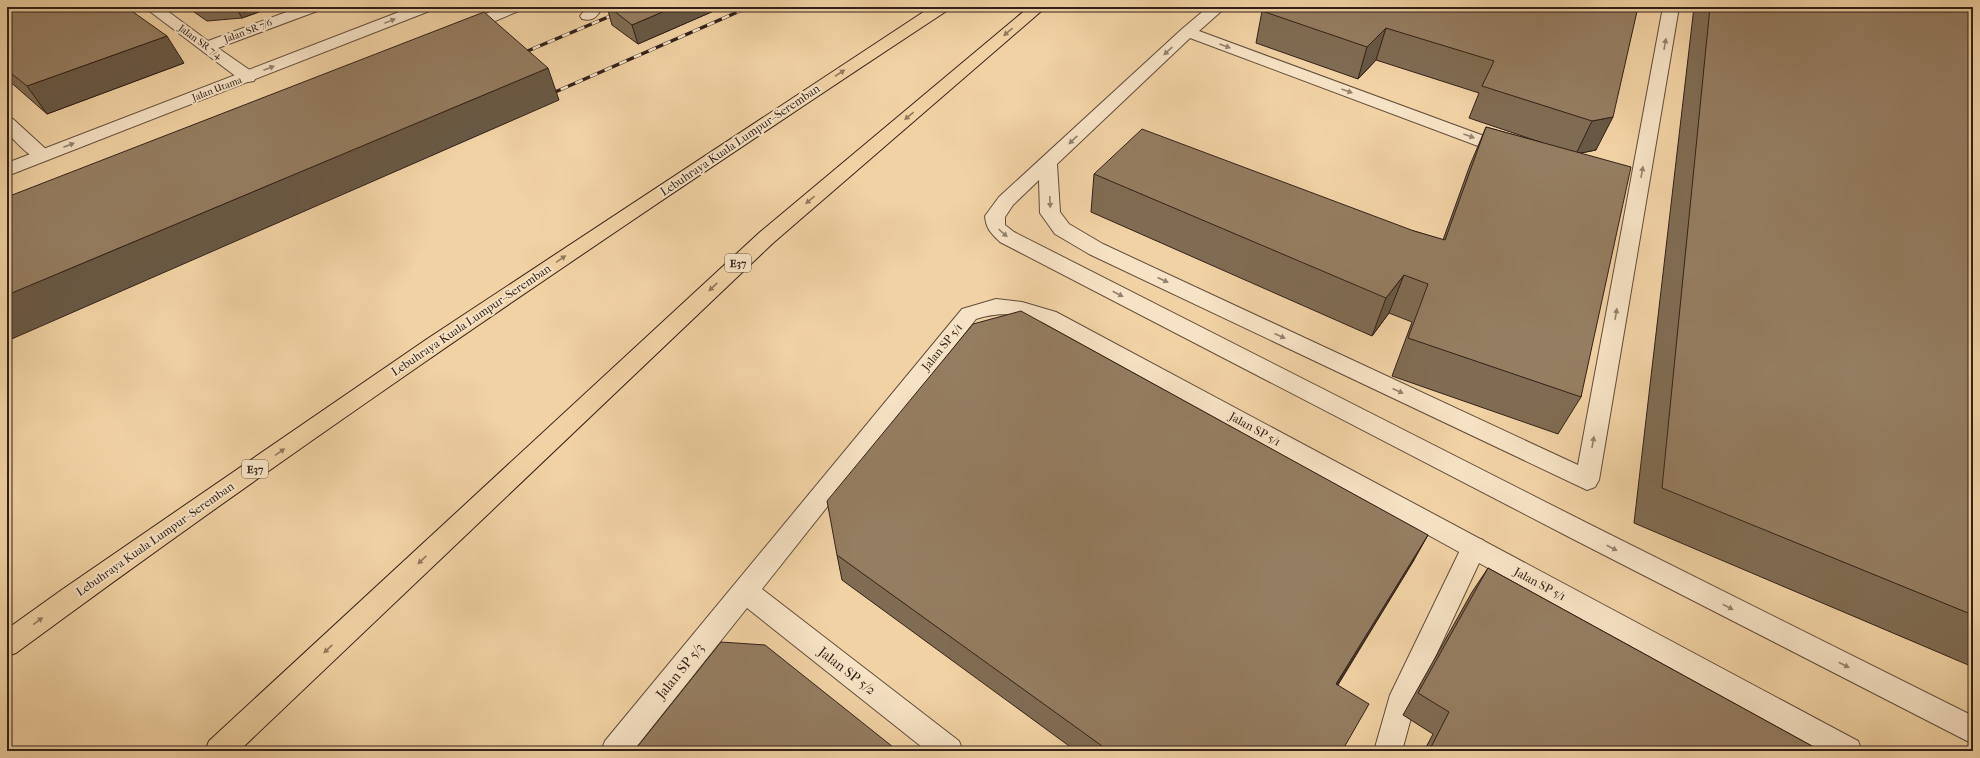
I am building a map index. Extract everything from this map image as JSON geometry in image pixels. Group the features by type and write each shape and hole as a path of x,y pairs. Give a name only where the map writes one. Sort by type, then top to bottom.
{"highway":[{"name":"Lebuhraya Kuala Lumpur–Seremban","path":"7,644 435,343 772,117 942,7"},
{"name":"E37","path":"219,751 766,238 1038,7"}],"street":[{"name":"Jalan SR 7/4","path":"152,7 206,48 248,76"},
{"name":"Jalan SR 7/6","path":"206,48 314,7"},
{"name":"Jalan Utama","path":"7,170 42,155 426,7"},
{"path":"449,35 515,7"},
{"path":"1218,7 1188,32 1006,201 995,216 996,227 1007,238 1570,527 1973,730"},
{"path":"1048,163 1050,213 1062,229 1096,249 1586,480 1630,197 1671,7"},
{"path":"1188,32 1520,156"},
{"path":"7,123 42,155"},
{"name":"Jalan SP 5/1","path":"745,591 969,314 996,306 1022,309 1049,317 1848,751"},
{"path":"1388,751 1404,695 1474,548"},
{"name":"Jalan SP 5/3","path":"615,751 745,591"},
{"name":"Jalan SP 5/2","path":"745,591 949,751"}],"building":[{"path":"7,7 126,7 167,36 27,86 7,70"},
{"path":"609,7 674,7 632,25"},
{"path":"1267,7 1638,7 1613,117 1592,121 1482,86 1494,61 1386,28 1367,47 1262,11"},
{"path":"1710,7 1973,7 1973,615 1662,488"},
{"path":"484,12 548,68 7,295 7,197"},
{"path":"1486,127 1631,167 1581,397 1408,338 1428,284 1404,275 1386,298 1094,174 1142,129 1414,231 1445,240"},
{"path":"1021,311 1428,535 1336,684 1369,704 1342,751 1109,751 837,555 827,501 973,324"},
{"path":"1488,568 1821,751 1429,751 1449,712 1418,693"},
{"path":"721,642 765,645 898,751 634,751"}],"railway":[{"path":"518,55 632,7"},
{"path":"546,96 749,7"}]}
